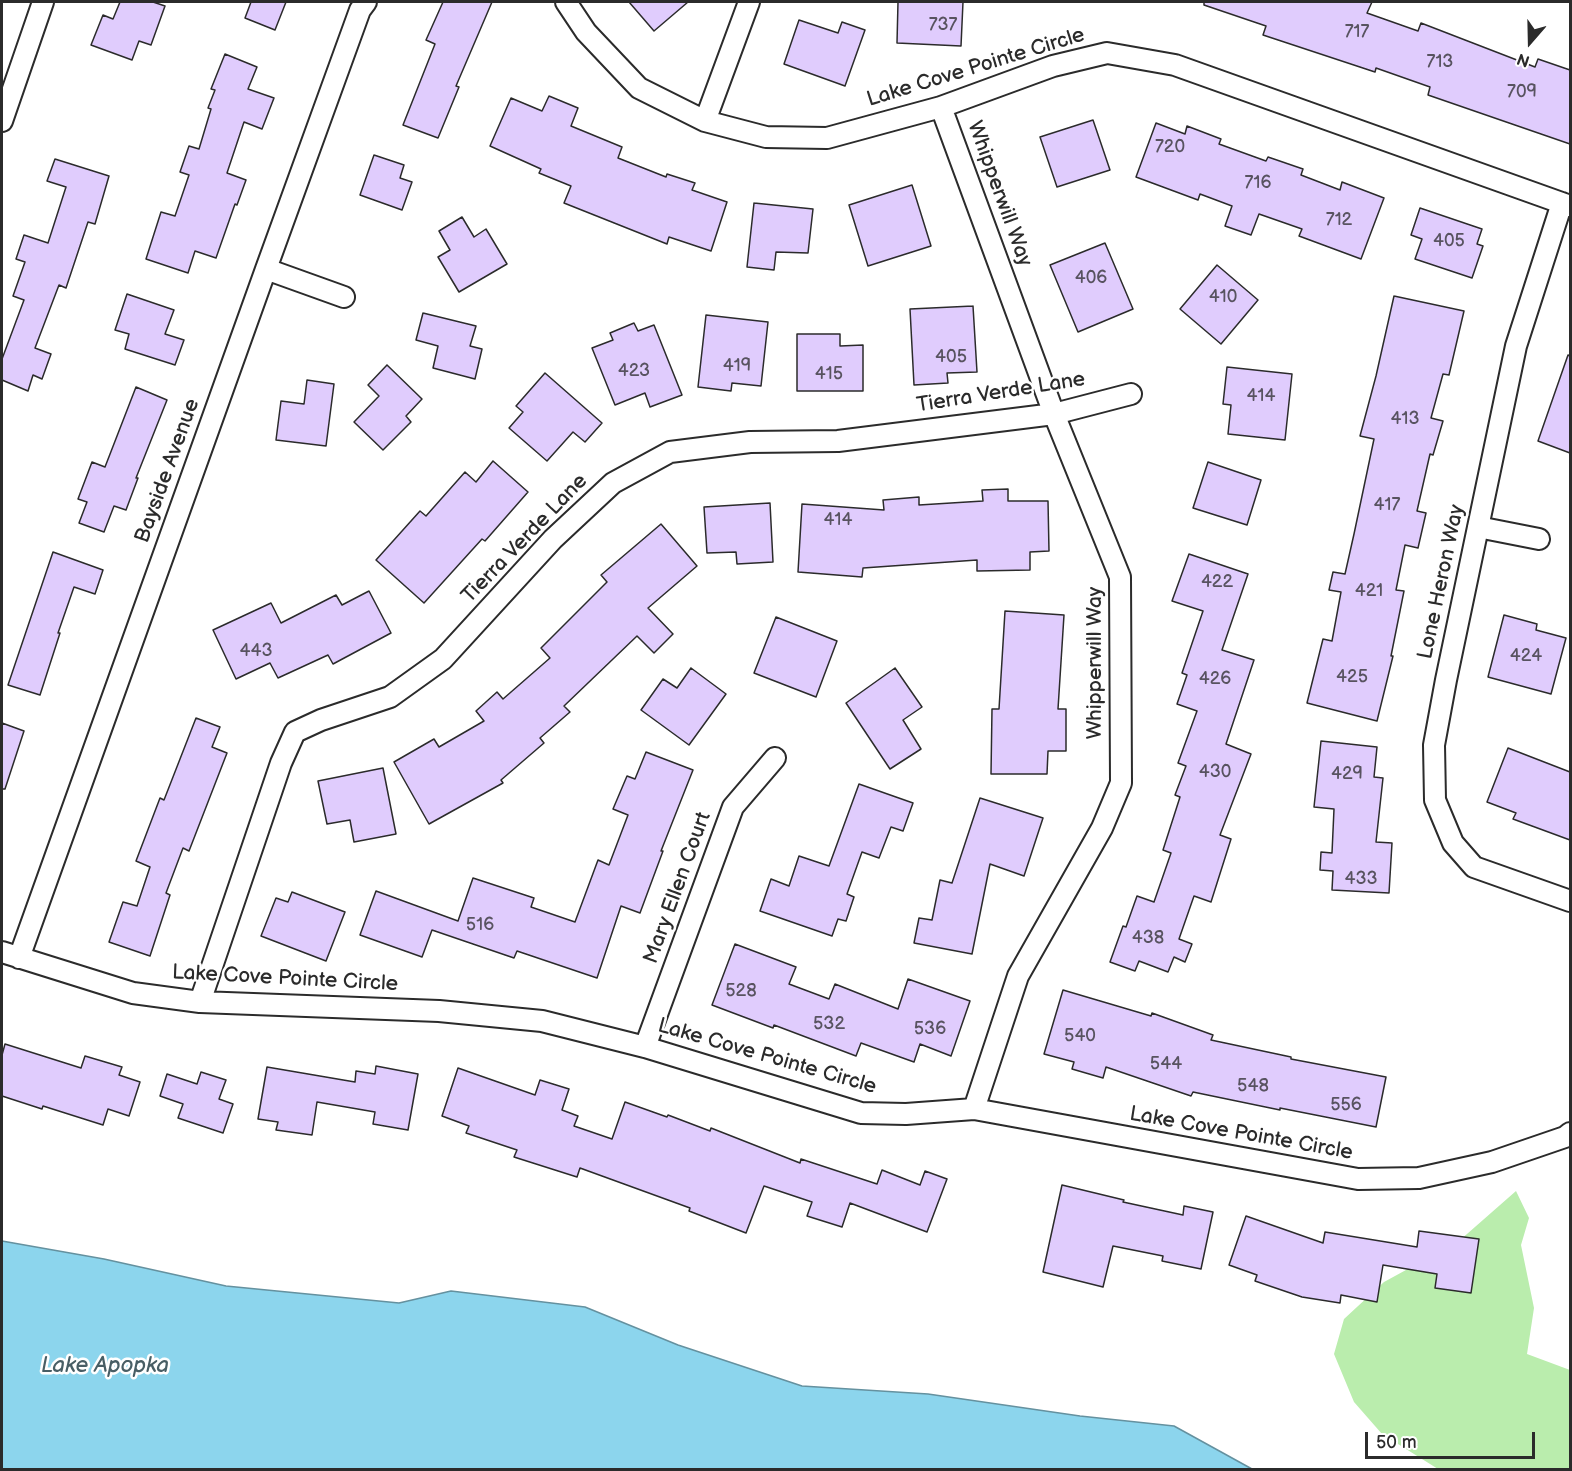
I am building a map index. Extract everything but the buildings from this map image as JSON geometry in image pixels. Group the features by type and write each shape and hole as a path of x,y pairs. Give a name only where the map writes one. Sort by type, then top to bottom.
{"street":[{"path":"2,121 43,2"},
{"name":"Bayside Avenue","path":"10,955 266,269 360,10 366,2"},
{"name":"Lake Cove Pointe Circle","path":"566,2 586,32 639,88 705,121 766,137 827,138 941,107 1053,66 1107,53 1175,65 1566,205"},
{"path":"705,121 749,2"},
{"name":"Whipperwill Way","path":"941,107 1054,414 1120,578 1121,783 1102,828 1018,976 974,1109"},
{"name":"Lone Heron Way","path":"1566,205 1516,346 1434,746 1435,800 1453,843 1474,867 1570,901"},
{"path":"266,269 344,297"},
{"name":"Tierra Verde Lane","path":"200,1002 281,763 295,732 321,720 390,697 443,659 553,539 613,483 670,452 750,442 838,441 1054,414 1131,394"},
{"path":"1478,527 1539,539"},
{"name":"Mary Ellen Court","path":"645,1047 733,807 776,758"},
{"name":"Lake Cove Pointe Circle","path":"10,955 133,993 200,1002 462,1013 542,1021 645,1047 861,1113 906,1114 974,1109 1358,1179 1419,1178 1492,1162 1565,1137 1570,1133"}],"green space":[{"path":"1516,1191 1529,1218 1521,1245 1534,1308 1527,1354 1570,1370 1570,1469 1438,1469 1382,1434 1354,1402 1334,1354 1344,1319 1384,1282 1459,1241"}],"water":[{"name":"Lake Apopka","path":"2,1241 104,1259 226,1286 399,1303 451,1291 585,1307 678,1345 802,1386 928,1394 1080,1416 1174,1426 1252,1469 2,1469"}]}
